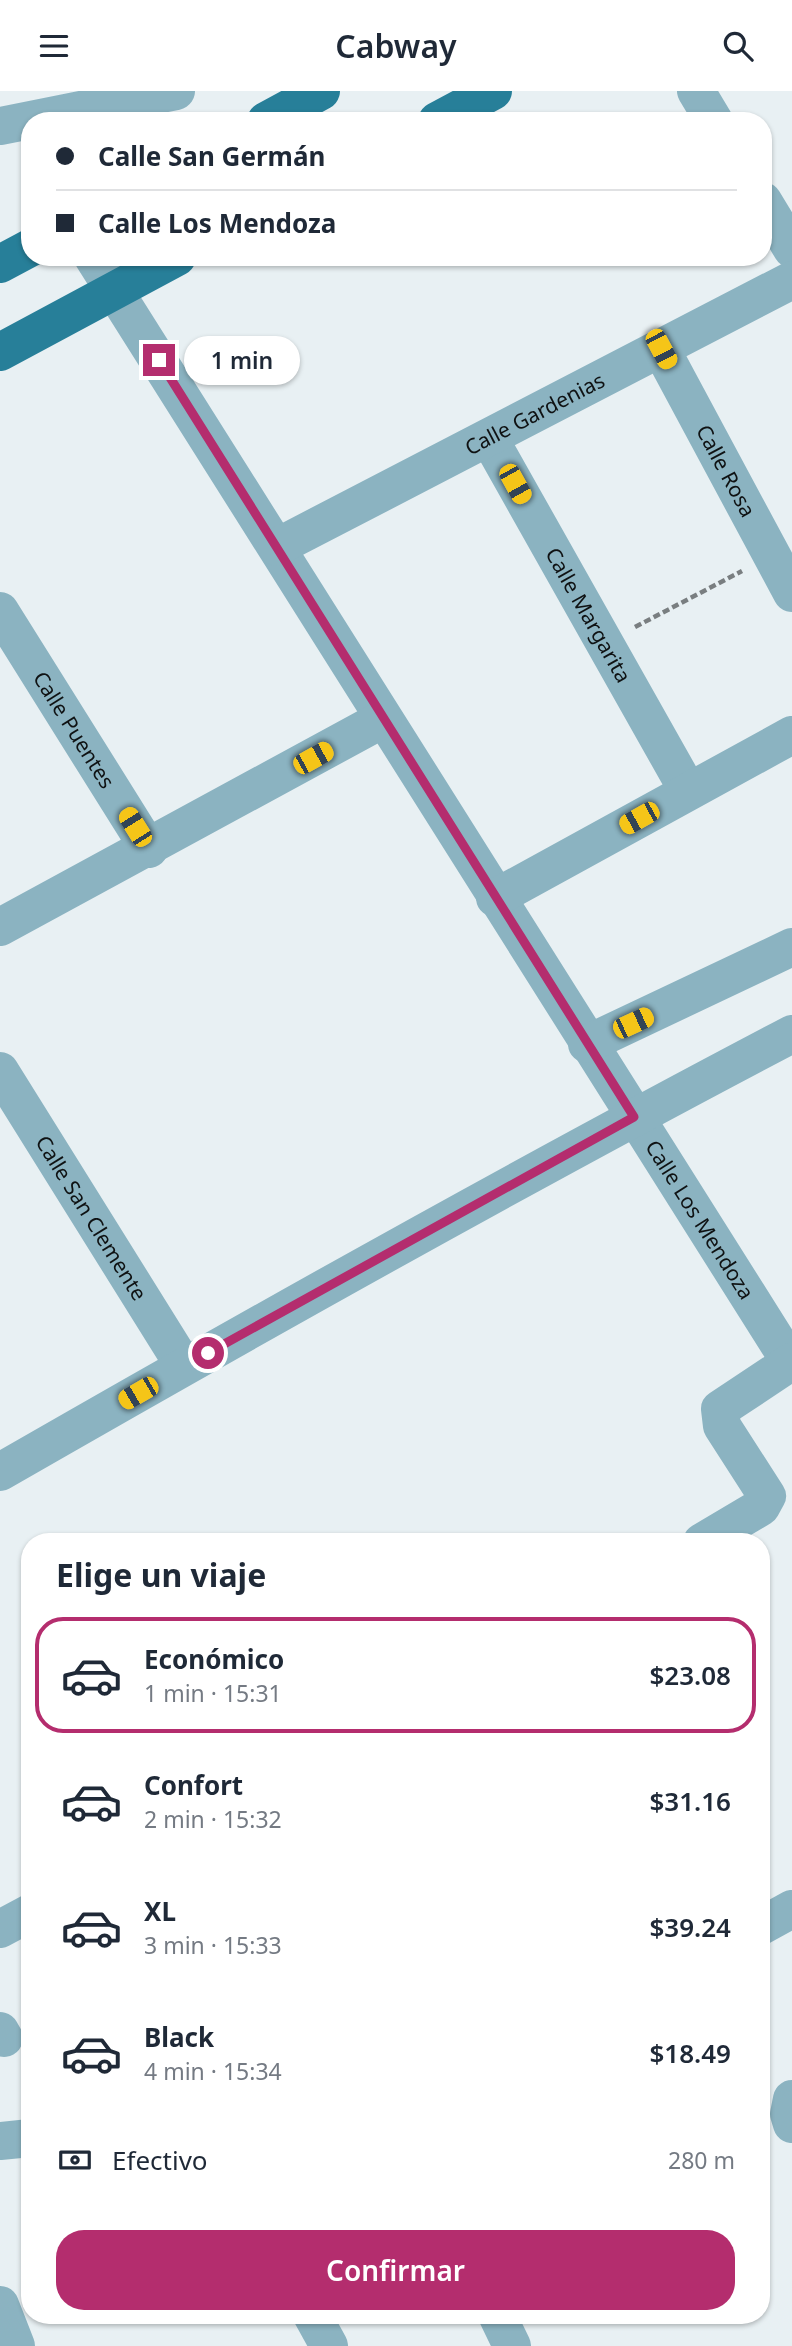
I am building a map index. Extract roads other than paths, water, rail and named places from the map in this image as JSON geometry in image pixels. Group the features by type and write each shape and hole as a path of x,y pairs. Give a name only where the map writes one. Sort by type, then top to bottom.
{"main road":[{"path":"282,112 321,91"},
{"path":"454,112 493,91"},
{"path":"0,264 21,253"},
{"path":"0,352 160,266"}],"street":[{"path":"70,112 176,91"},
{"path":"696,91 709,112"},
{"path":"0,126 21,122"},
{"path":"772,216 792,249"},
{"name":"Calle Los Mendoza","path":"99,266 587,1044 791,1363"},
{"name":"Calle Gardenias","path":"277,547 792,280"},
{"name":"Calle Rosa","path":"661,349 792,593"},
{"name":"Calle Margarita","path":"489,438 688,791"},
{"name":"Calle Puentes","path":"0,611 149,849"},
{"path":"0,927 149,849 383,719"},
{"path":"495,898 792,735"},
{"path":"587,1044 792,947"},
{"path":"0,1472 184,1366 634,1117 792,1034"},
{"name":"Calle San Clemente","path":"0,1071 184,1366"},
{"path":"717,1533 761,1507 767,1496 722,1426 720,1409 791,1363"},
{"path":"770,1921 792,1909"},
{"path":"0,1929 21,1918"},
{"path":"792,2099 789,2114 792,2124"},
{"path":"0,2141 21,2139"},
{"path":"317,2324 329,2346"},
{"path":"501,2324 512,2346"}]}
